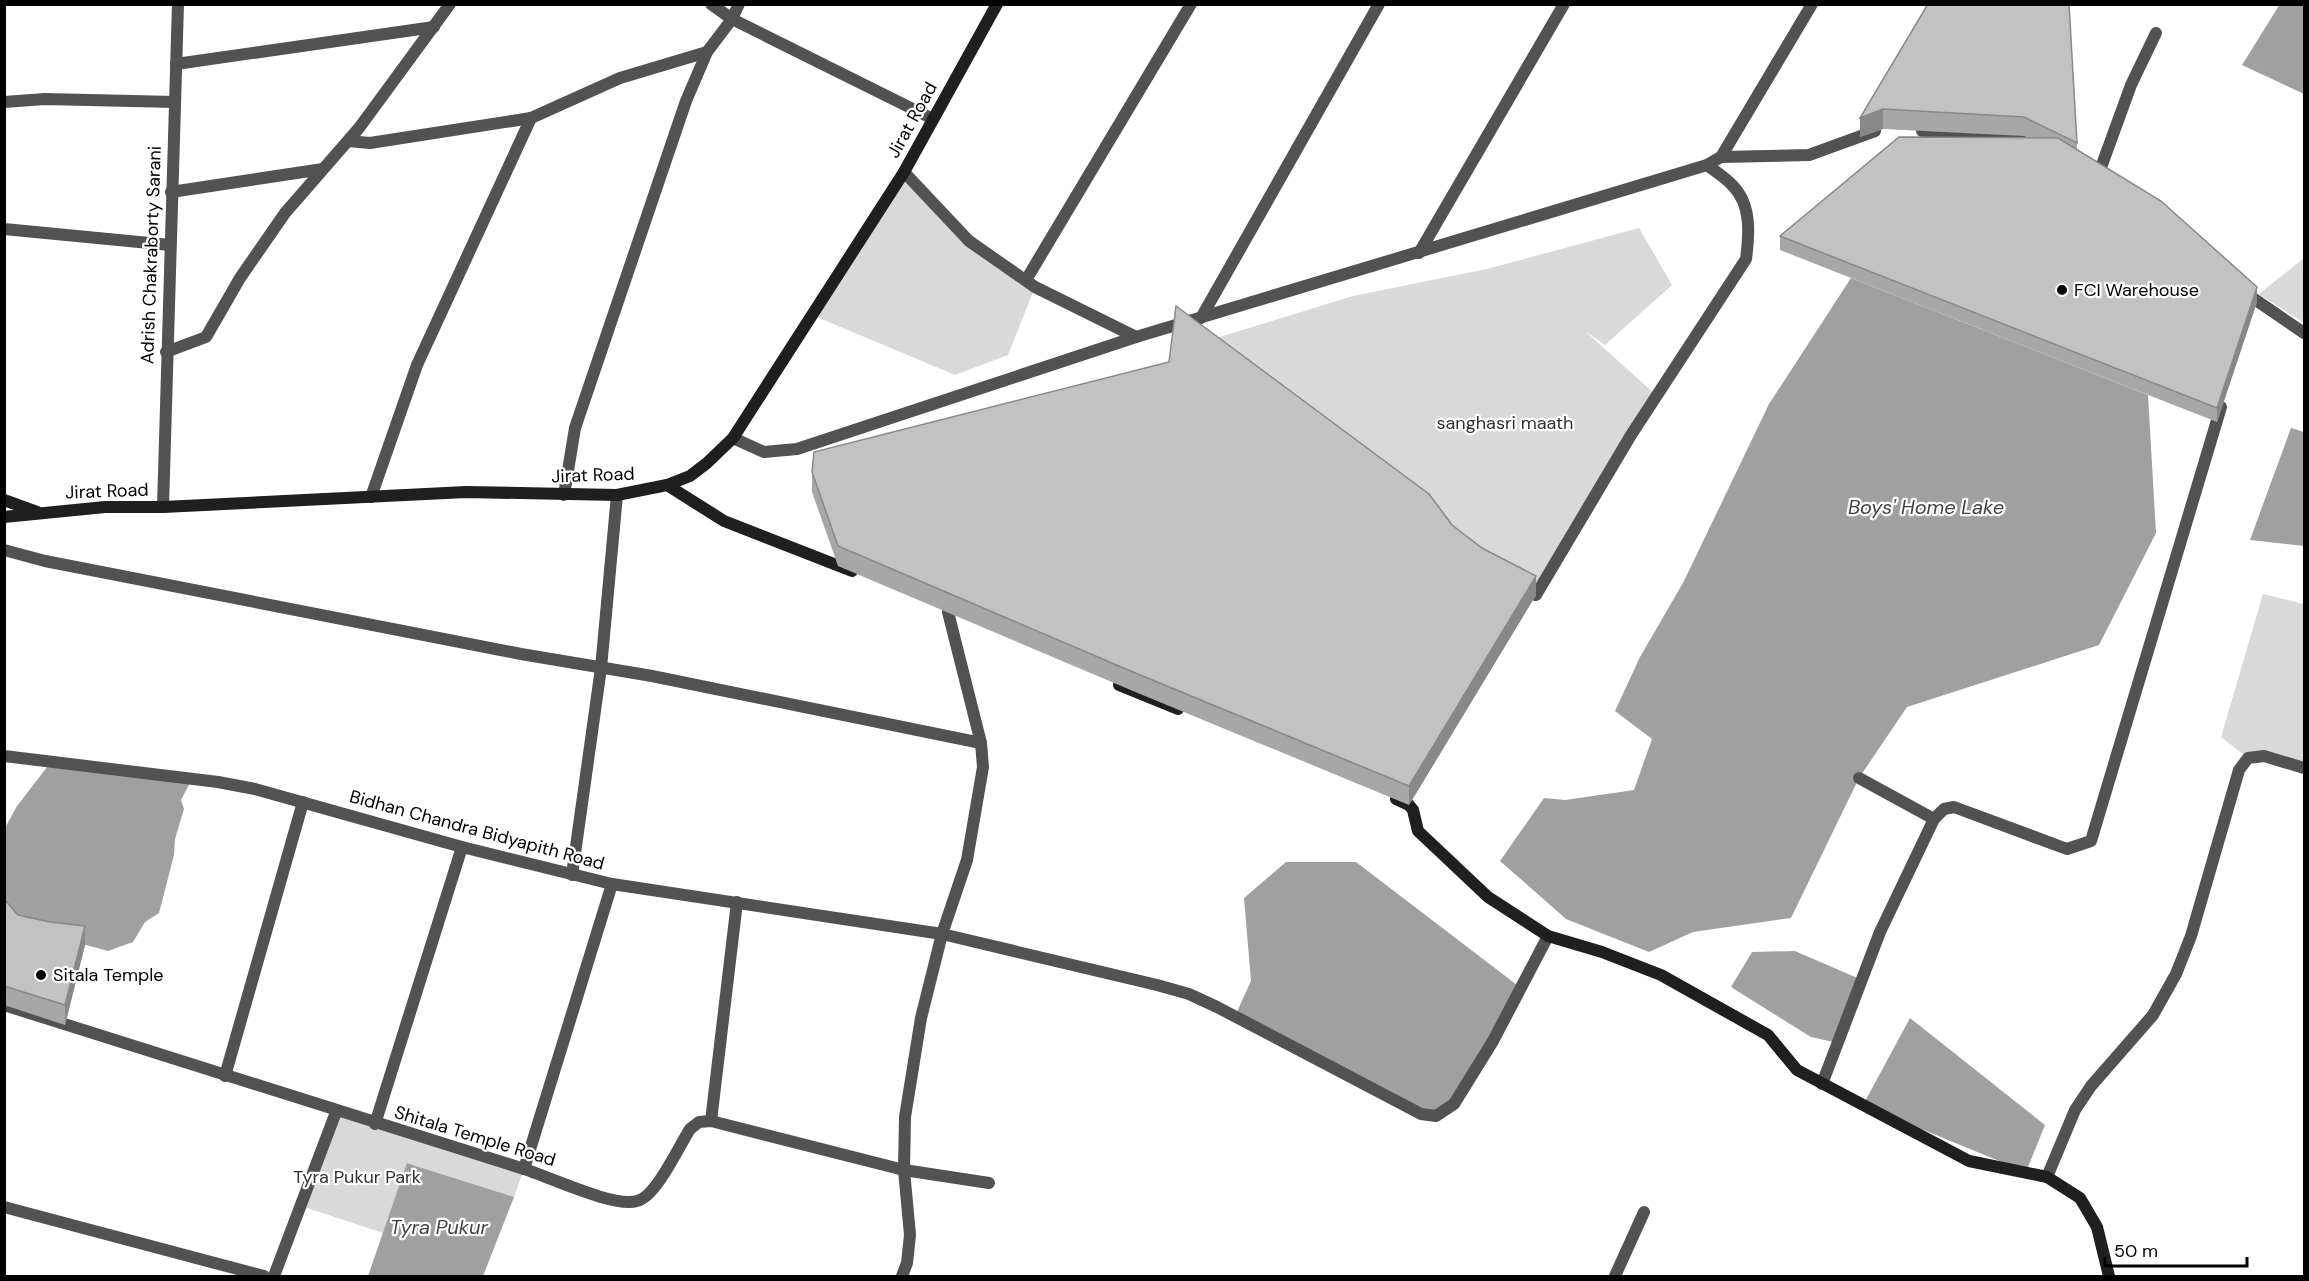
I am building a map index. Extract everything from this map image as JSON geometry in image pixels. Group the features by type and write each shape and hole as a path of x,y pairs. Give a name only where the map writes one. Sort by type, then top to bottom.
{"main road":[{"name":"Jirat Road","path":"4,500 38,513 105,507 163,507 466,492 617,495 667,485 690,476 733,438 904,172 997,4"},
{"path":"667,485 724,521 861,574"},
{"path":"4,517 38,513"},
{"path":"1111,682 1186,712"},
{"path":"1388,795 1412,800 1418,831 1488,897 1548,936 1602,952 1661,975 1768,1035 1797,1070 1969,1161 2047,1177 2080,1198 2097,1227 2109,1276"}],"street":[{"name":"Adrish Chakraborty Sarani","path":"163,507 178,4"},
{"path":"166,352 206,337 240,278 285,213 348,141 450,4"},
{"path":"711,4 732,19 933,119"},
{"path":"564,495 575,428 686,101 707,52 732,19 739,4"},
{"path":"1026,280 1191,4"},
{"path":"1201,318 1378,4"},
{"path":"1419,253 1564,4"},
{"path":"1721,157 1812,4"},
{"path":"176,64 434,27"},
{"path":"2084,166 2104,176 2131,86 2156,33"},
{"path":"348,141 370,142 531,118 620,78 707,52"},
{"path":"4,102 45,99 175,102"},
{"path":"371,497 417,365 531,118"},
{"path":"1860,137 1870,120"},
{"path":"733,438 764,452 797,449 1136,337 1180,329 1201,318 1707,165 1721,157 1809,155 1883,129"},
{"path":"1906,130 2024,136 2058,153"},
{"path":"1531,597 1630,435 1746,259 1749,232 1746,210 1735,187 1707,165"},
{"path":"171,192 323,169"},
{"path":"904,172 969,241 1035,287 1136,337"},
{"path":"4,229 170,245"},
{"path":"2231,281 2255,307 2304,333"},
{"path":"1822,1083 1880,932 1934,819 1944,809 1954,807 2067,849 2091,841 2223,400"},
{"path":"572,875 601,668 617,495"},
{"path":"4,550 45,561 981,743"},
{"path":"902,1276 907,1263 910,1235 904,1170 905,1117 921,1018 942,934 967,860 983,767 981,743 948,612"},
{"name":"Bidhan Chandra Bidyapith Road","path":"4,756 255,789 462,847 612,884 942,934 1189,994 1421,1114 1436,1116 1454,1104 1493,1041 1548,936"},
{"path":"2047,1177 2075,1110 2091,1086 2153,1015 2176,974 2191,936 2239,770 2248,758 2264,756 2304,768"},
{"path":"1859,778 1934,819"},
{"path":"225,1076 303,802"},
{"path":"375,1125 462,847"},
{"path":"524,1169 612,884"},
{"path":"737,902 711,1121 904,1170 989,1183"},
{"name":"Shitala Temple Road","path":"4,1005 375,1125 524,1169 621,1203 639,1201 651,1194 690,1129 699,1122 711,1121"},
{"path":"274,1276 336,1112"},
{"path":"4,1207 264,1276"},
{"path":"1615,1276 1644,1212"}],"green space":[{"path":"904,172 969,241 1035,287 1008,355 955,375 812,315"},
{"name":"sanghasri maath","path":"1639,228 1672,285 1605,345 1585,331 1657,396 1536,595 1213,339 1353,296 1487,269"},
{"path":"2304,258 2304,323 2259,294"},
{"path":"2263,594 2304,604 2304,768 2248,758 2221,737"},
{"name":"Tyra Pukur Park","path":"336,1112 524,1169 514,1197 408,1163 383,1233 301,1206"}],"water":[{"path":"2280,4 2304,5 2304,94 2242,65"},
{"name":"Boys' Home Lake","path":"1851,278 2148,395 2156,533 2099,645 1907,707 1859,778 1791,918 1693,932 1649,952 1566,919 1500,861 1544,798 1565,800 1634,790 1652,739 1615,711 1640,657 1684,581 1769,404"},
{"path":"2291,428 2304,432 2304,546 2250,540"},
{"path":"51,762 192,779 181,800 184,809 159,913 145,922 133,942 108,951 5,919 5,828 17,806"},
{"path":"1286,862 1356,862 1521,988 1454,1104 1436,1116 1235,1016 1251,981 1244,898"},
{"path":"1795,951 1862,980 1838,1043 1811,1037 1731,987 1752,952"},
{"path":"1910,1018 2045,1125 2026,1172 1863,1105"},
{"name":"Tyra Pukur","path":"407,1163 514,1197 483,1276 368,1276"}],"building":[{"path":"1928,4 2069,4 2077,143 2024,117 1883,109 1860,118"},
{"name":"FCI Warehouse","path":"1899,137 2058,138 2161,201 2257,287 2217,408 1780,236"},
{"path":"1176,306 1429,494 1452,525 1482,548 1536,576 1409,786 1133,672 838,546 812,472 814,452 1169,362"},
{"name":"Sitala Temple","path":"4,899 18,915 85,926 65,1005 4,986"}],"place":[{"name":"FCI Warehouse","path":"2062,290"},
{"name":"Sitala Temple","path":"41,975"}]}
